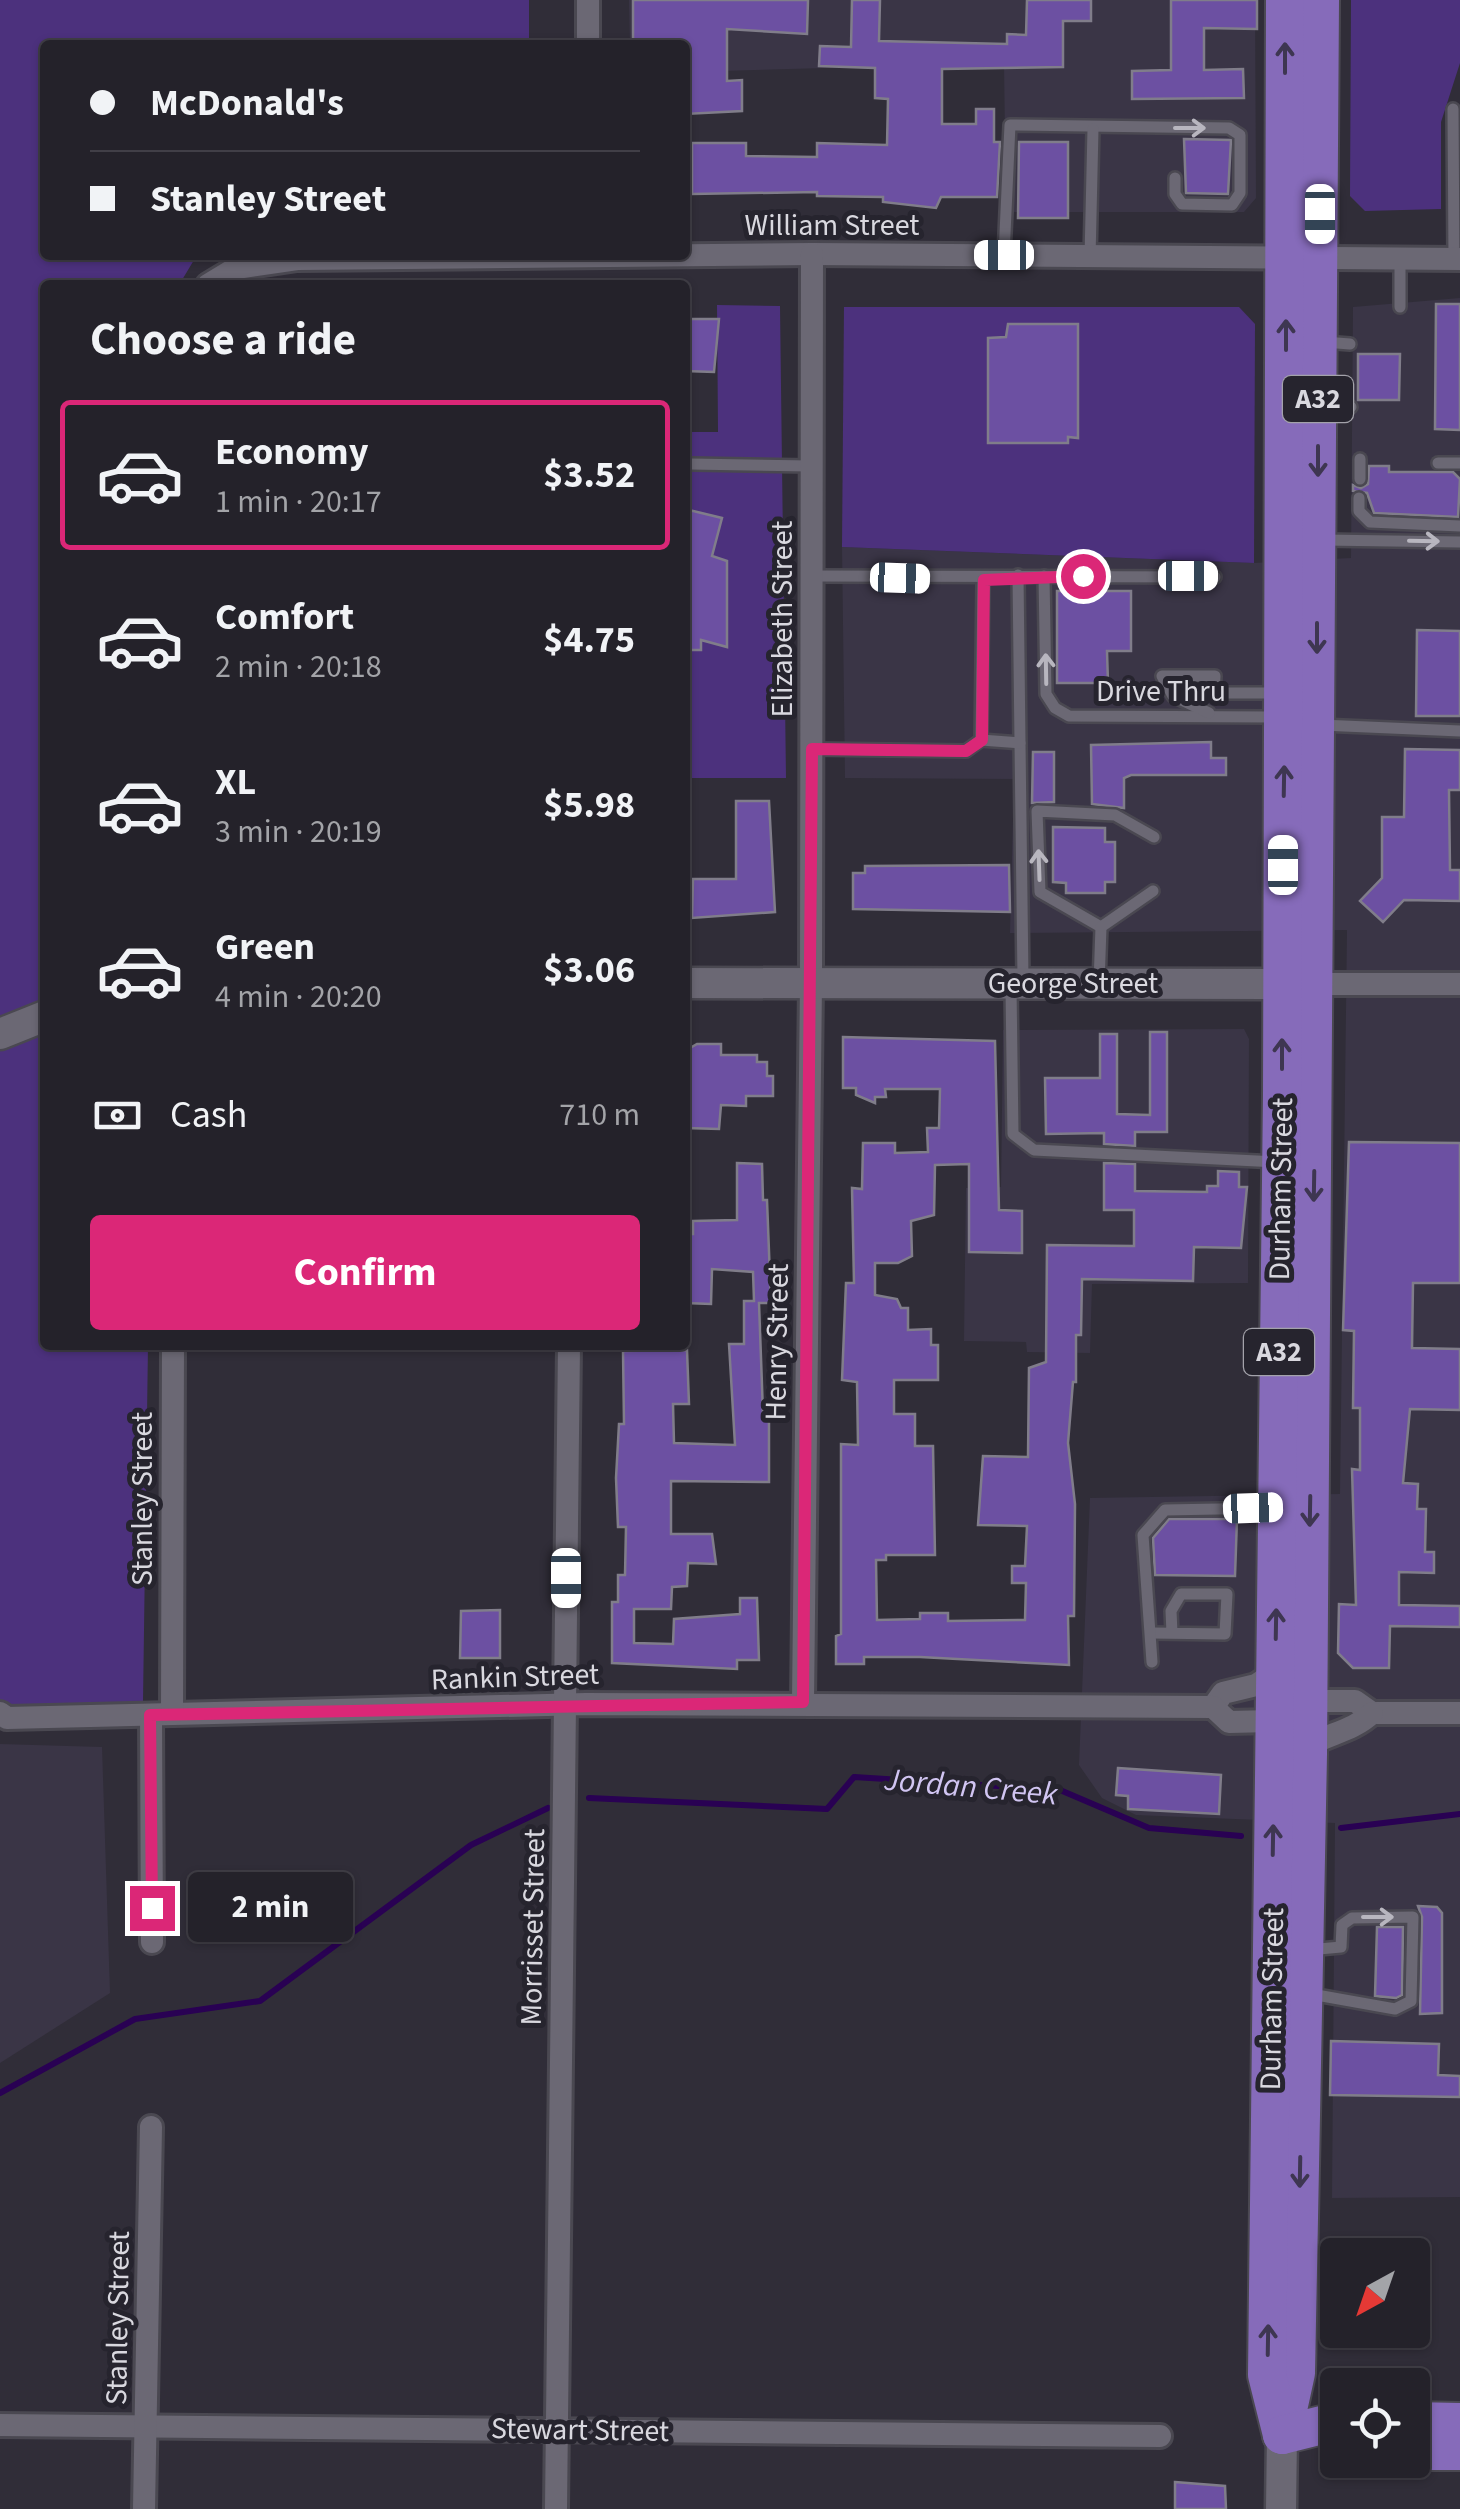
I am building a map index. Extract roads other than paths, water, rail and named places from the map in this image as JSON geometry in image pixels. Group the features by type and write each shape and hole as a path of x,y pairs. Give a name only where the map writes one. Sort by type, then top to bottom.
{"highway":[{"name":"Durham Street","path":"1285,0 1303,260 1334,342 1334,406 1301,538"},
{"name":"Durham Street","path":"1282,2436 1296,2373 1308,1746 1295,712 1303,260 1320,0"},
{"name":"Durham Street","path":"1282,2436 1267,2375 1281,1162 1298,984"},
{"path":"1430,2421 1460,2422"},
{"path":"1282,2436 1320,2426"},
{"path":"1282,2436 1320,2446"},
{"path":"1430,2451 1460,2452"}],"main road":[{"name":"George Street","path":"690,983 1298,984"},
{"path":"0,1034 40,1018"},
{"name":"Durham Street","path":"1282,2436 1282,2509"}],"street":[{"path":"588,0 588,40"},
{"name":"Elizabeth Street","path":"811,983 812,254"},
{"name":"William Street","path":"690,255 1457,259"},
{"name":"William Street","path":"215,280 236,268 273,260"},
{"name":"Henry Street","path":"803,1702 811,983"},
{"name":"George Street","path":"1298,984 1460,984"},
{"name":"Stanley Street","path":"152,1942 173,1350"},
{"name":"Morrisset Street","path":"556,2509 569,1350"},
{"name":"Rankin Street","path":"1213,1707 1223,1693 1256,1685 1276,1672"},
{"path":"1275,1722 1308,1700 1355,1700 1372,1713 1460,1713"},
{"name":"Rankin Street","path":"0,1713 7,1718 803,1702 1213,1707 1230,1722 1275,1722"},
{"path":"1308,1746 1326,1736 1355,1729 1372,1713"},
{"name":"Stanley Street","path":"144,2509 151,2127"},
{"name":"Stewart Street","path":"0,2425 1160,2436"}],"lane":[{"path":"1453,109 1457,259"},
{"path":"1004,255 1010,126 1229,128 1240,135 1240,193 1232,205 1182,204 1175,194 1175,178"},
{"path":"1090,258 1093,129"},
{"path":"1400,259 1400,307"},
{"path":"1360,459 1360,479"},
{"path":"1438,462 1460,463"},
{"path":"691,464 810,466"},
{"path":"1360,498 1360,511 1370,522 1460,526"},
{"path":"1301,538 1460,542"},
{"path":"812,576 984,580 1018,575 1215,576"},
{"path":"1018,575 1020,743 1013,1134 1034,1150 1281,1162"},
{"name":"Drive Thru","path":"1044,576 1046,694 1055,708 1069,716 1295,712"},
{"path":"982,740 984,580"},
{"path":"1213,714 1173,696 1162,676 1215,676 1214,693 1295,712 1460,731"},
{"path":"812,749 966,751 982,740 1020,743"},
{"path":"1101,927 1040,892 1037,811 1115,815 1154,837"},
{"path":"1101,927 1153,891"},
{"path":"1099,984 1101,927"},
{"path":"1152,1662 1152,1633 1143,1582 1143,1535 1166,1510 1277,1508"},
{"path":"1152,1633 1172,1634 1225,1634 1227,1594 1182,1594 1171,1611 1172,1634"},
{"path":"1303,1994 1329,1994 1396,2009 1411,2002 1413,1917 1352,1918 1342,1924 1340,1947 1304,1950"}],"waterway":[{"name":"Jordan Creek","path":"589,1798 827,1809 854,1777 1060,1790 1149,1828 1241,1836"},
{"name":"Jordan Creek","path":"0,2093 135,2019 260,2001 471,1845 548,1808"},
{"name":"Jordan Creek","path":"1341,1828 1460,1814"}]}
